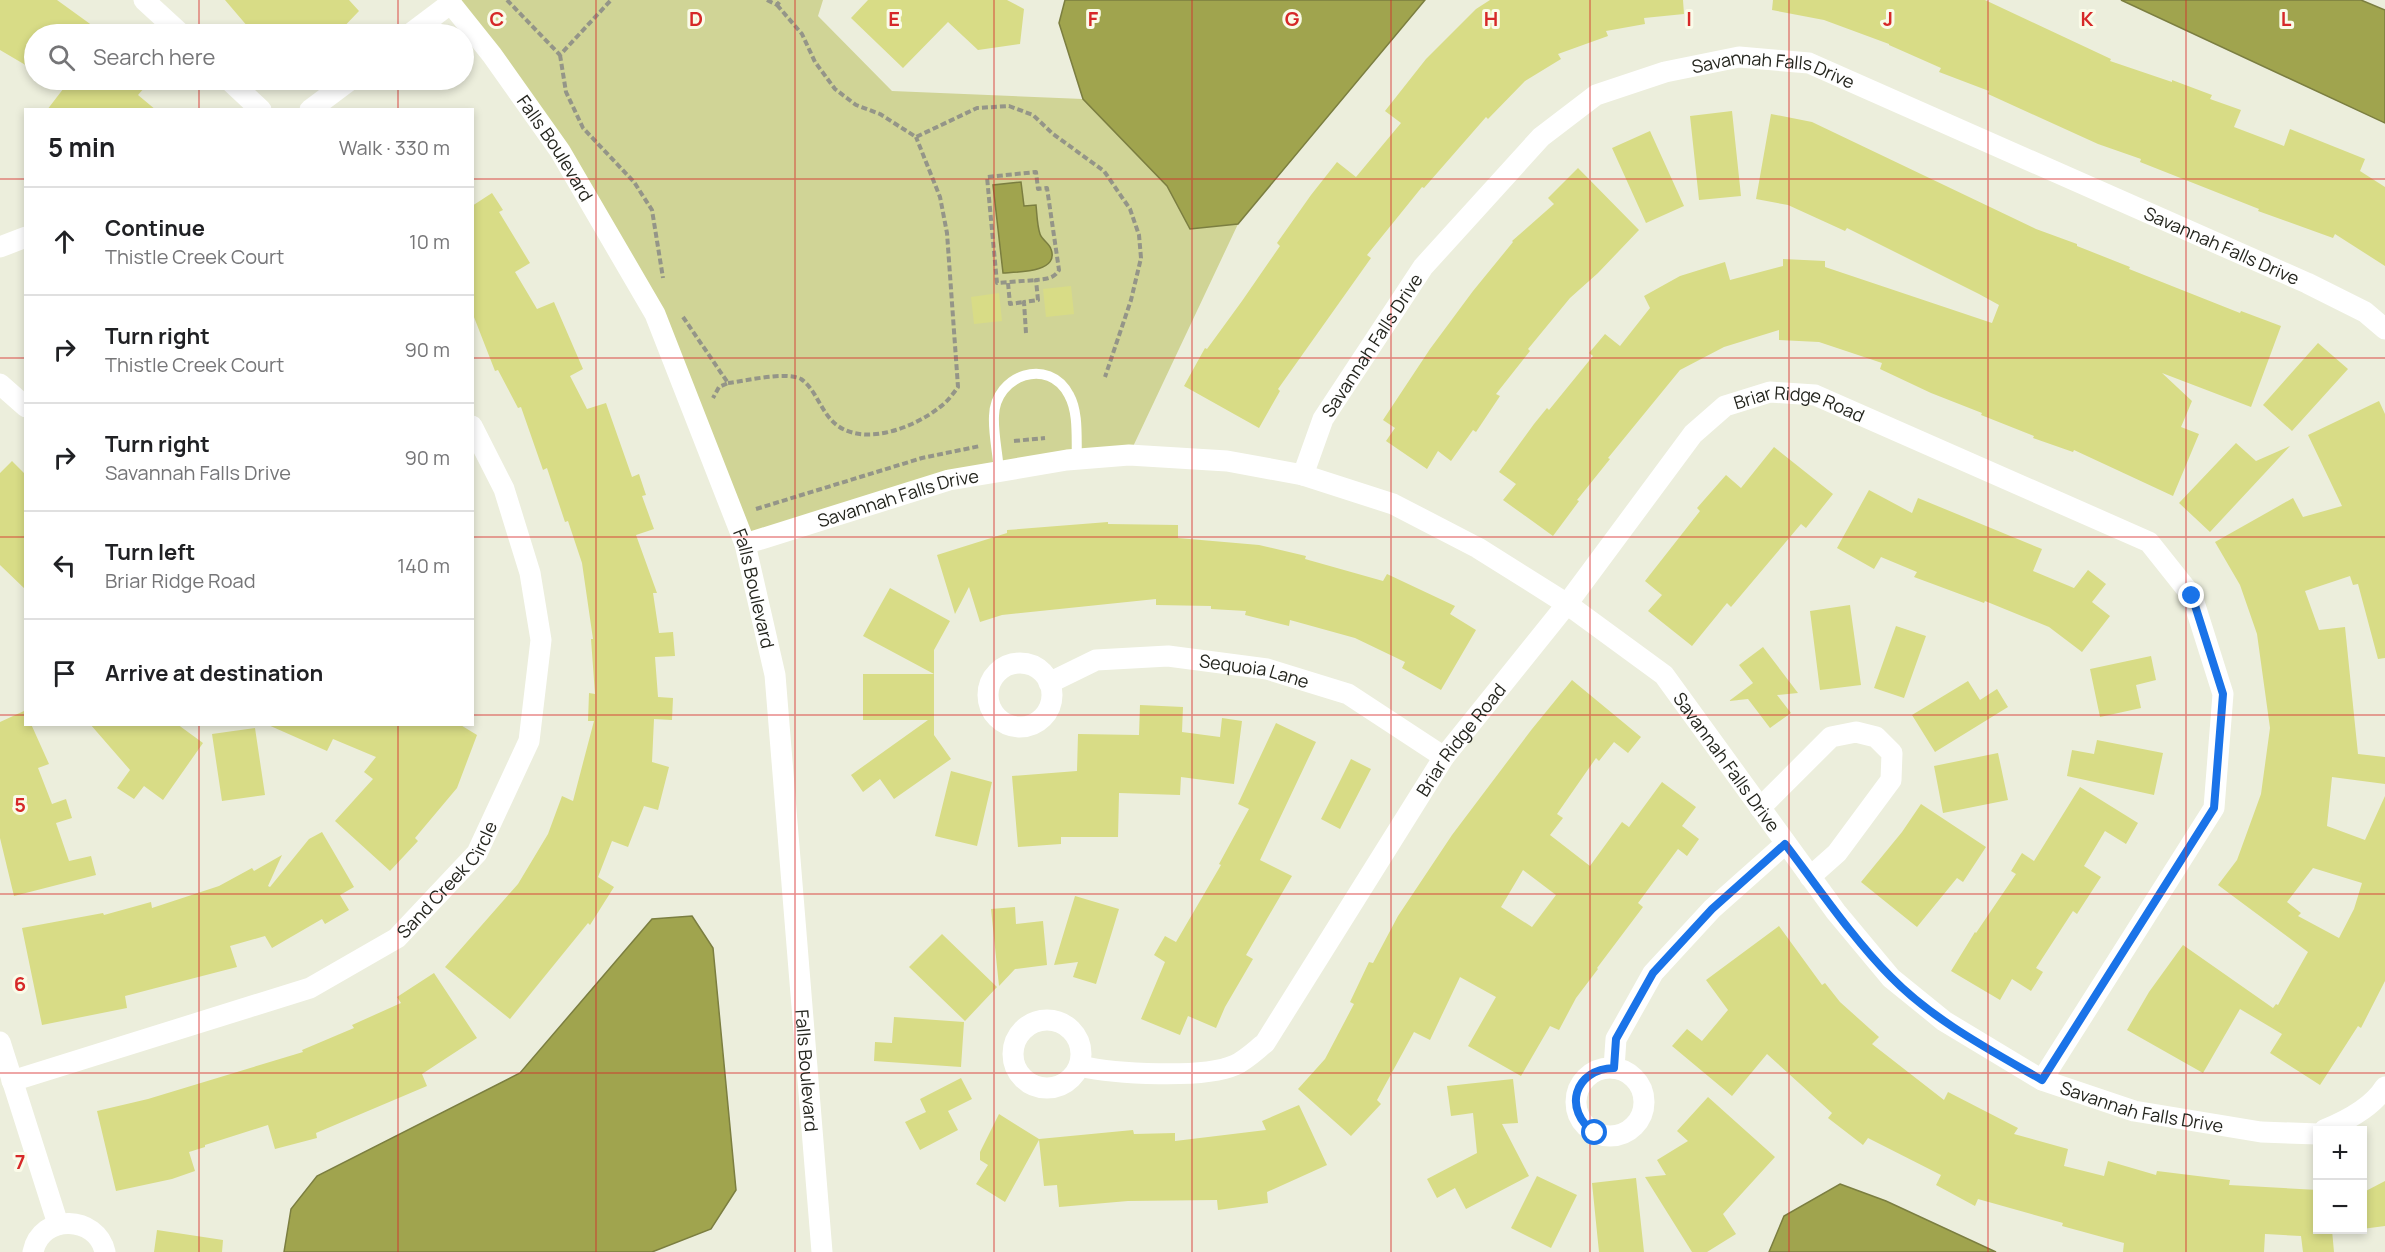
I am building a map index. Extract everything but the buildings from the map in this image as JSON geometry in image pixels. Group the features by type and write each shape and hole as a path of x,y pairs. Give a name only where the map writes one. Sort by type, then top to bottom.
{"street":[{"path":"144,0 170,24"},
{"path":"422,24 450,2"},
{"name":"Falls Boulevard","path":"450,2 467,24"},
{"name":"Falls Boulevard","path":"474,32 560,151 655,314 745,544 775,675 822,1252"},
{"name":"Savannah Falls Drive","path":"1303,475 1323,419 1423,267 1542,137 1596,95 1665,72 1738,57 1809,63 2307,283 2365,312 2385,329"},
{"path":"240,90 259,108"},
{"path":"313,108 337,90"},
{"path":"0,247 24,238"},
{"path":"0,384 24,405"},
{"name":"Briar Ridge Road","path":"1080,1066 1104,1072 1204,1073 1235,1065 1265,1044 1444,757 1567,604 1694,434 1725,406 1770,392 1815,395 2149,542 2192,596 2223,694 2214,808 2042,1080"},
{"name":"Sand Creek Circle","path":"12,1081 310,988 397,938 477,853 529,741 541,640 530,573 504,489 474,430"},
{"name":"Savannah Falls Drive","path":"745,544 949,480 1077,459 1129,455 1227,461 1303,475 1393,504 1478,548 1567,604 1664,675 1785,844 1891,978 1944,1021 2042,1080 2133,1111 2260,1132 2313,1134"},
{"name":"Sequoia Lane","path":"1049,683 1096,660 1168,656 1267,669 1348,694 1444,757"},
{"path":"1760,808 1832,737 1856,732 1876,737 1892,753 1891,780 1837,853 1810,877"},
{"path":"1614,1068 1616,1039 1653,973 1712,909 1785,844"},
{"path":"0,1042 58,1224"},
{"path":"2334,1126 2380,1096 2385,1087"},
{"path":"33,1252 39,1238 48,1229 58,1224 70,1223 92,1230 100,1239 105,1252"}],"lane":[{"path":"999,472 994,414 1001,391 1017,377 1030,374 1044,375 1058,381 1069,395 1075,413 1077,459"}],"path":[{"path":"507,0 561,55 611,0"},
{"path":"728,383 784,376 799,378 807,385 825,413 838,427 859,434 883,434 923,419 942,406 958,387 944,215 940,197 916,136 880,114 856,105 835,89 815,62 802,34 777,5 767,0"},
{"path":"777,5 781,0"},
{"path":"916,136 977,108 1009,106 1033,115 1053,134 1104,171 1130,209 1139,235 1141,258 1131,300 1105,377"},
{"path":"1036,172 1038,189 1047,188 1059,270 1056,275 1036,280 997,284 987,177 1036,172"},
{"path":"1008,283 1010,304 1038,300 1036,280"},
{"path":"1023,302 1026,333"}],"shaded area":[{"path":"450,0 823,0 818,16 892,91 1083,99 1167,186 1190,228 1238,224 1129,455 949,480 745,544 655,314 474,37 474,24 466,24"},
{"path":"1065,0 1425,0 1238,224 1190,229 1167,186 1083,99 1059,23"},
{"path":"2121,0 2361,0 2385,10 2385,123"},
{"path":"1021,182 1024,206 1036,205 1040,234 1050,247 1052,257 1049,263 1035,270 1003,273 993,185"},
{"path":"692,916 713,948 736,1190 711,1229 652,1252 284,1252 291,1209 317,1176 520,1073 652,919"},
{"path":"1840,1184 1886,1201 1996,1252 1769,1252 1784,1216"}],"route":[{"path":"1595,1133 1580,1118 1576,1108 1579,1087 1585,1078 1594,1072 1604,1068 1614,1068 1616,1039 1653,973 1712,909 1785,844 1836,912 1891,978 1944,1021 2042,1080 2214,808 2223,694 2192,596"}]}
